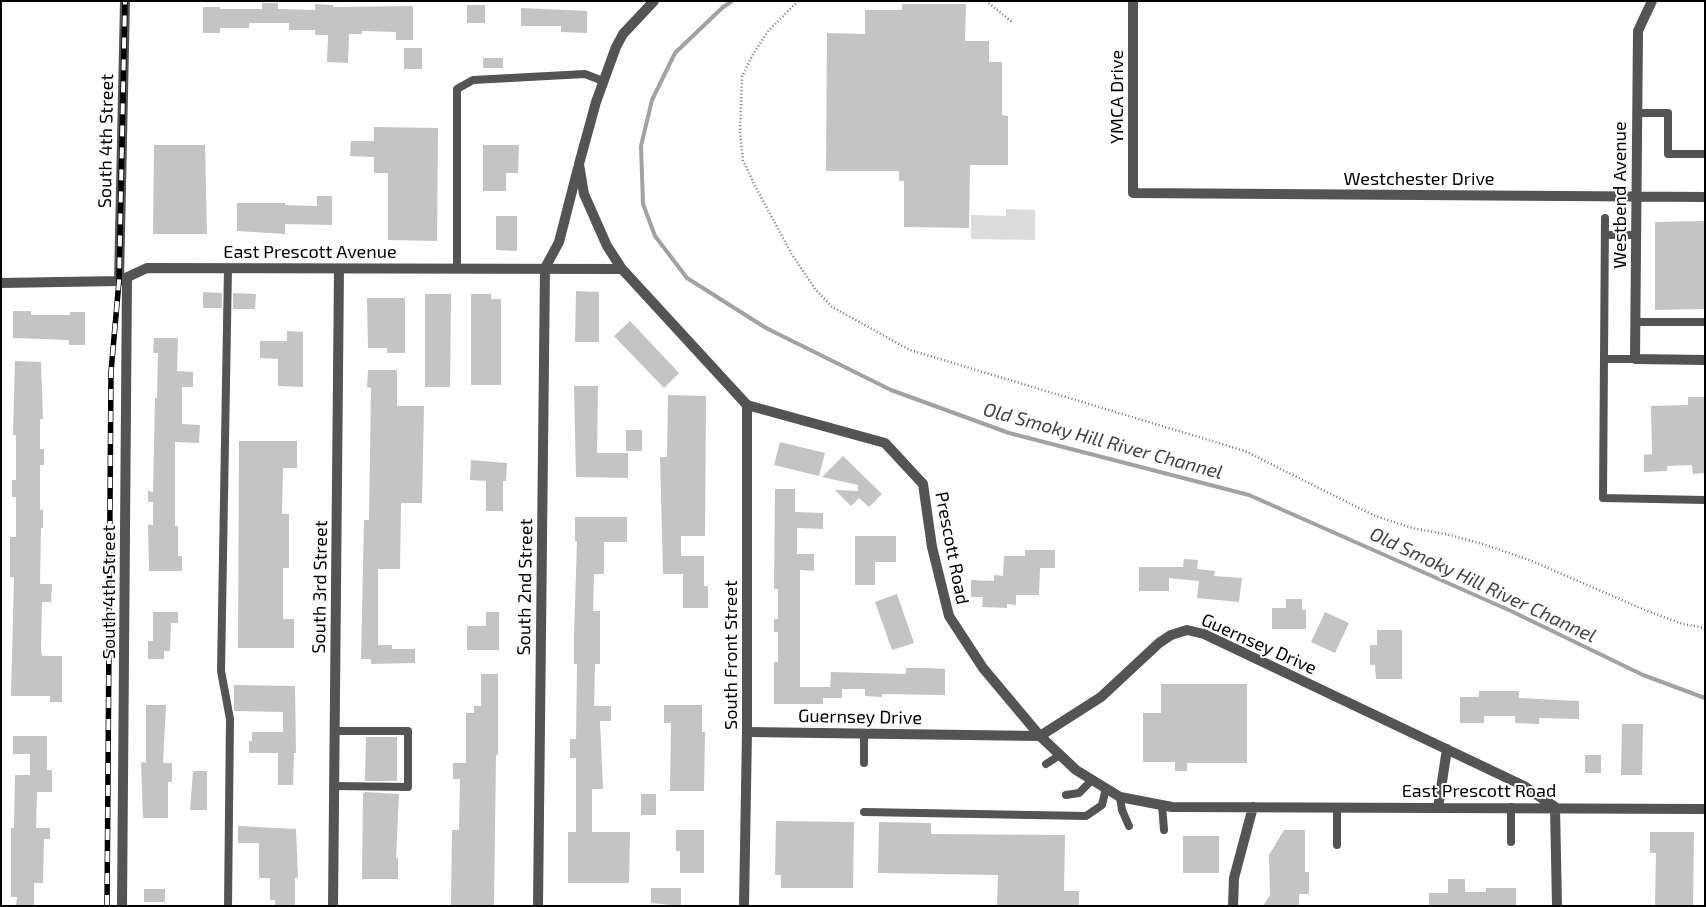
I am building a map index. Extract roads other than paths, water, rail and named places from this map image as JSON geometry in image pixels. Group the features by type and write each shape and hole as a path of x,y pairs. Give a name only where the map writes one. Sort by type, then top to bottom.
{"street":[{"name":"South 4th Street","path":"122,906 125,1"},
{"path":"545,268 560,242 579,164 609,61 623,34 654,1"},
{"name":"YMCA Drive","path":"1133,1 1133,193"},
{"name":"Westbend Avenue","path":"1635,359 1638,32 1652,1"},
{"path":"579,164 584,194 607,246 622,269 747,405"},
{"name":"Westchester Drive","path":"1133,193 1705,197"},
{"name":"East Prescott Avenue","path":"1,283 123,280 147,268 622,269"},
{"name":"South 2nd Street","path":"538,906 545,268"},
{"name":"South 3rd Street","path":"333,906 339,269"},
{"path":"1635,359 1705,360"},
{"name":"South Front Street","path":"744,906 747,732 747,405"},
{"name":"Prescott Road","path":"747,405 885,444 923,484 932,547 949,616 983,668 1040,736 1076,770 1120,797 1172,807 1253,807"},
{"name":"Guernsey Drive","path":"747,732 1040,736 1102,697 1159,642 1171,635 1186,630 1204,634 1447,749 1524,786 1555,807"},
{"path":"1438,808 1447,749"},
{"path":"1234,906 1234,878 1253,807"},
{"name":"East Prescott Road","path":"1253,807 1705,809"},
{"path":"1555,807 1556,906"}],"lane":[{"path":"457,269 457,89 473,80 586,74 603,81"},
{"path":"1637,113 1668,113 1668,154 1705,154"},
{"path":"1605,218 1603,498 1705,500"},
{"path":"1605,234 1636,235"},
{"path":"228,268 221,671 230,719 228,906"},
{"path":"1636,322 1705,322"},
{"path":"1604,359 1635,359"},
{"path":"334,731 408,731 408,787 334,786"},
{"path":"864,733 864,763"},
{"path":"1046,764 1060,755"},
{"path":"1066,795 1078,792 1092,780"},
{"path":"864,812 1086,816 1102,805 1106,788"},
{"path":"1120,797 1122,810 1129,826"},
{"path":"1162,805 1164,830"},
{"path":"1337,807 1337,844"},
{"path":"1511,807 1511,842"}],"waterway":[{"name":"Old Smoky Hill River Channel","path":"732,1 722,8 675,53 652,100 641,146 643,204 655,236 687,278 766,328 891,390 1009,433 1249,495 1511,611 1643,675 1705,698"}],"railway":[{"path":"107,906 111,372 119,281 125,1"}]}
